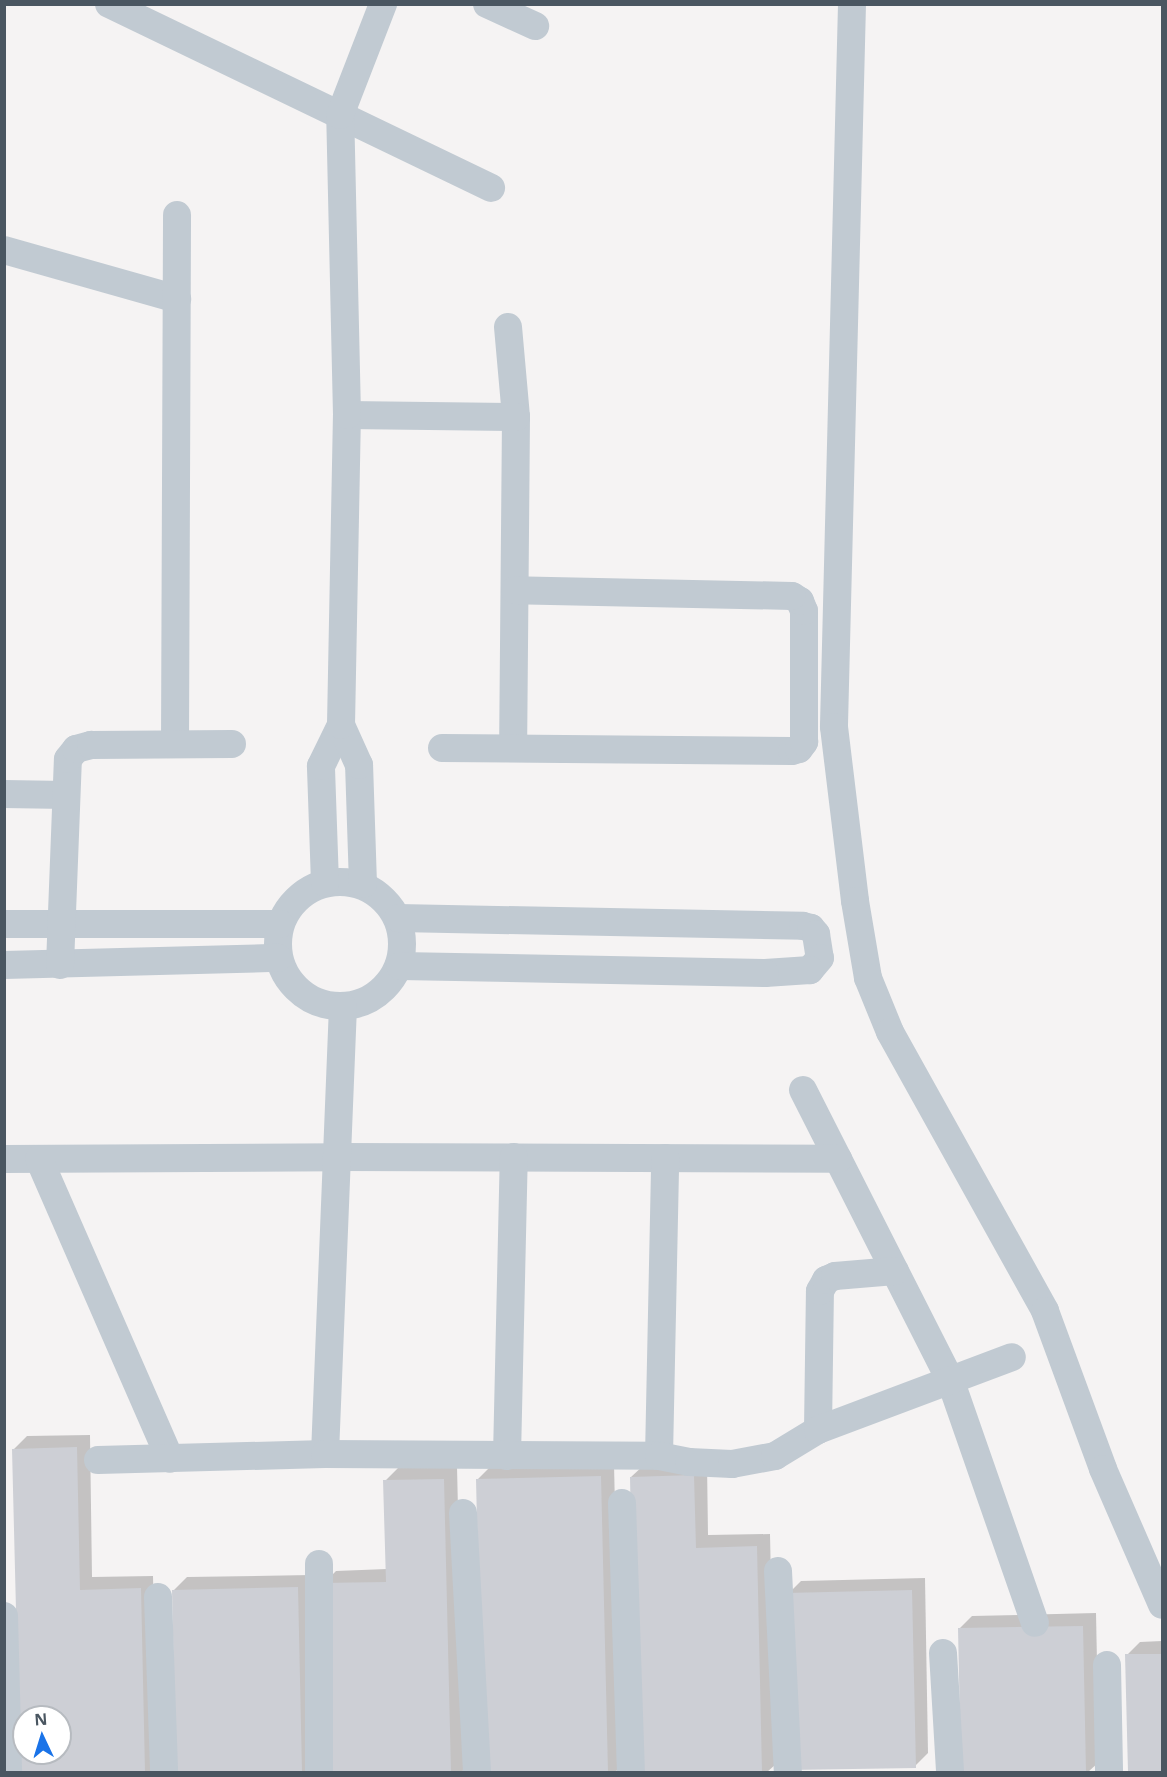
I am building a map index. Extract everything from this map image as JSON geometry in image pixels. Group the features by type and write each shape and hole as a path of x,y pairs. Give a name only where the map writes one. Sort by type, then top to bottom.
{"street":[{"path":"109,4 491,188"},
{"path":"325,883 321,766 341,725 347,415 340,115 383,4"},
{"path":"487,4 535,26"},
{"path":"852,4 834,727 868,978 890,1032 1045,1311 1102,1469 1162,1605"},
{"path":"175,744 177,215"},
{"path":"4,250 177,299"},
{"path":"508,327 516,417 513,747"},
{"path":"347,415 516,417"},
{"path":"442,748 792,751 799,749 804,742 804,611 800,601 792,596 515,590"},
{"path":"341,725 359,765 363,884"},
{"path":"60,965 68,759 76,749 91,745 232,744"},
{"path":"4,794 66,795"},
{"path":"325,883 363,884 381,896 398,918 404,942 400,966 387,987 367,1001 343,1007 315,1002 291,984 278,958 280,924 298,896 325,883"},
{"path":"398,918 803,926 811,928 816,934 820,958 810,970 765,973 400,966"},
{"path":"4,924 280,924"},
{"path":"4,965 278,958"},
{"path":"325,1454 339,1157 343,1007"},
{"path":"803,1090 951,1382 1035,1623"},
{"path":"507,1456 514,1157"},
{"path":"4,1159 514,1157 838,1159"},
{"path":"659,1456 665,1158"},
{"path":"39,1159 170,1459"},
{"path":"818,1430 819,1291 826,1280 835,1276 895,1271"},
{"path":"98,1460 325,1454 659,1456 689,1462 732,1464 775,1456 818,1430 951,1382 1012,1357"},
{"path":"622,1503 631,1773"},
{"path":"463,1513 477,1773"},
{"path":"319,1564 320,1773"},
{"path":"778,1571 788,1773"},
{"path":"158,1598 164,1773"},
{"path":"4,1616 8,1773"},
{"path":"943,1653 950,1773"},
{"path":"1107,1665 1109,1773"}],"building":[{"path":"77,1447 80,1590 141,1588 145,1772 20,1772 20,1765 72,1765 72,1705 18,1705 12,1449"},
{"path":"694,1475 696,1548 757,1546 762,1772 636,1772 630,1477"},
{"path":"601,1476 608,1772 483,1772 476,1479"},
{"path":"444,1479 451,1772 325,1772 321,1583 386,1582 383,1480"},
{"path":"298,1587 302,1772 176,1772 172,1590"},
{"path":"912,1590 916,1768 790,1770 786,1593"},
{"path":"1083,1626 1086,1772 961,1772 958,1628"},
{"path":"1125,1654 1162,1654 1162,1772 1128,1772"}]}
